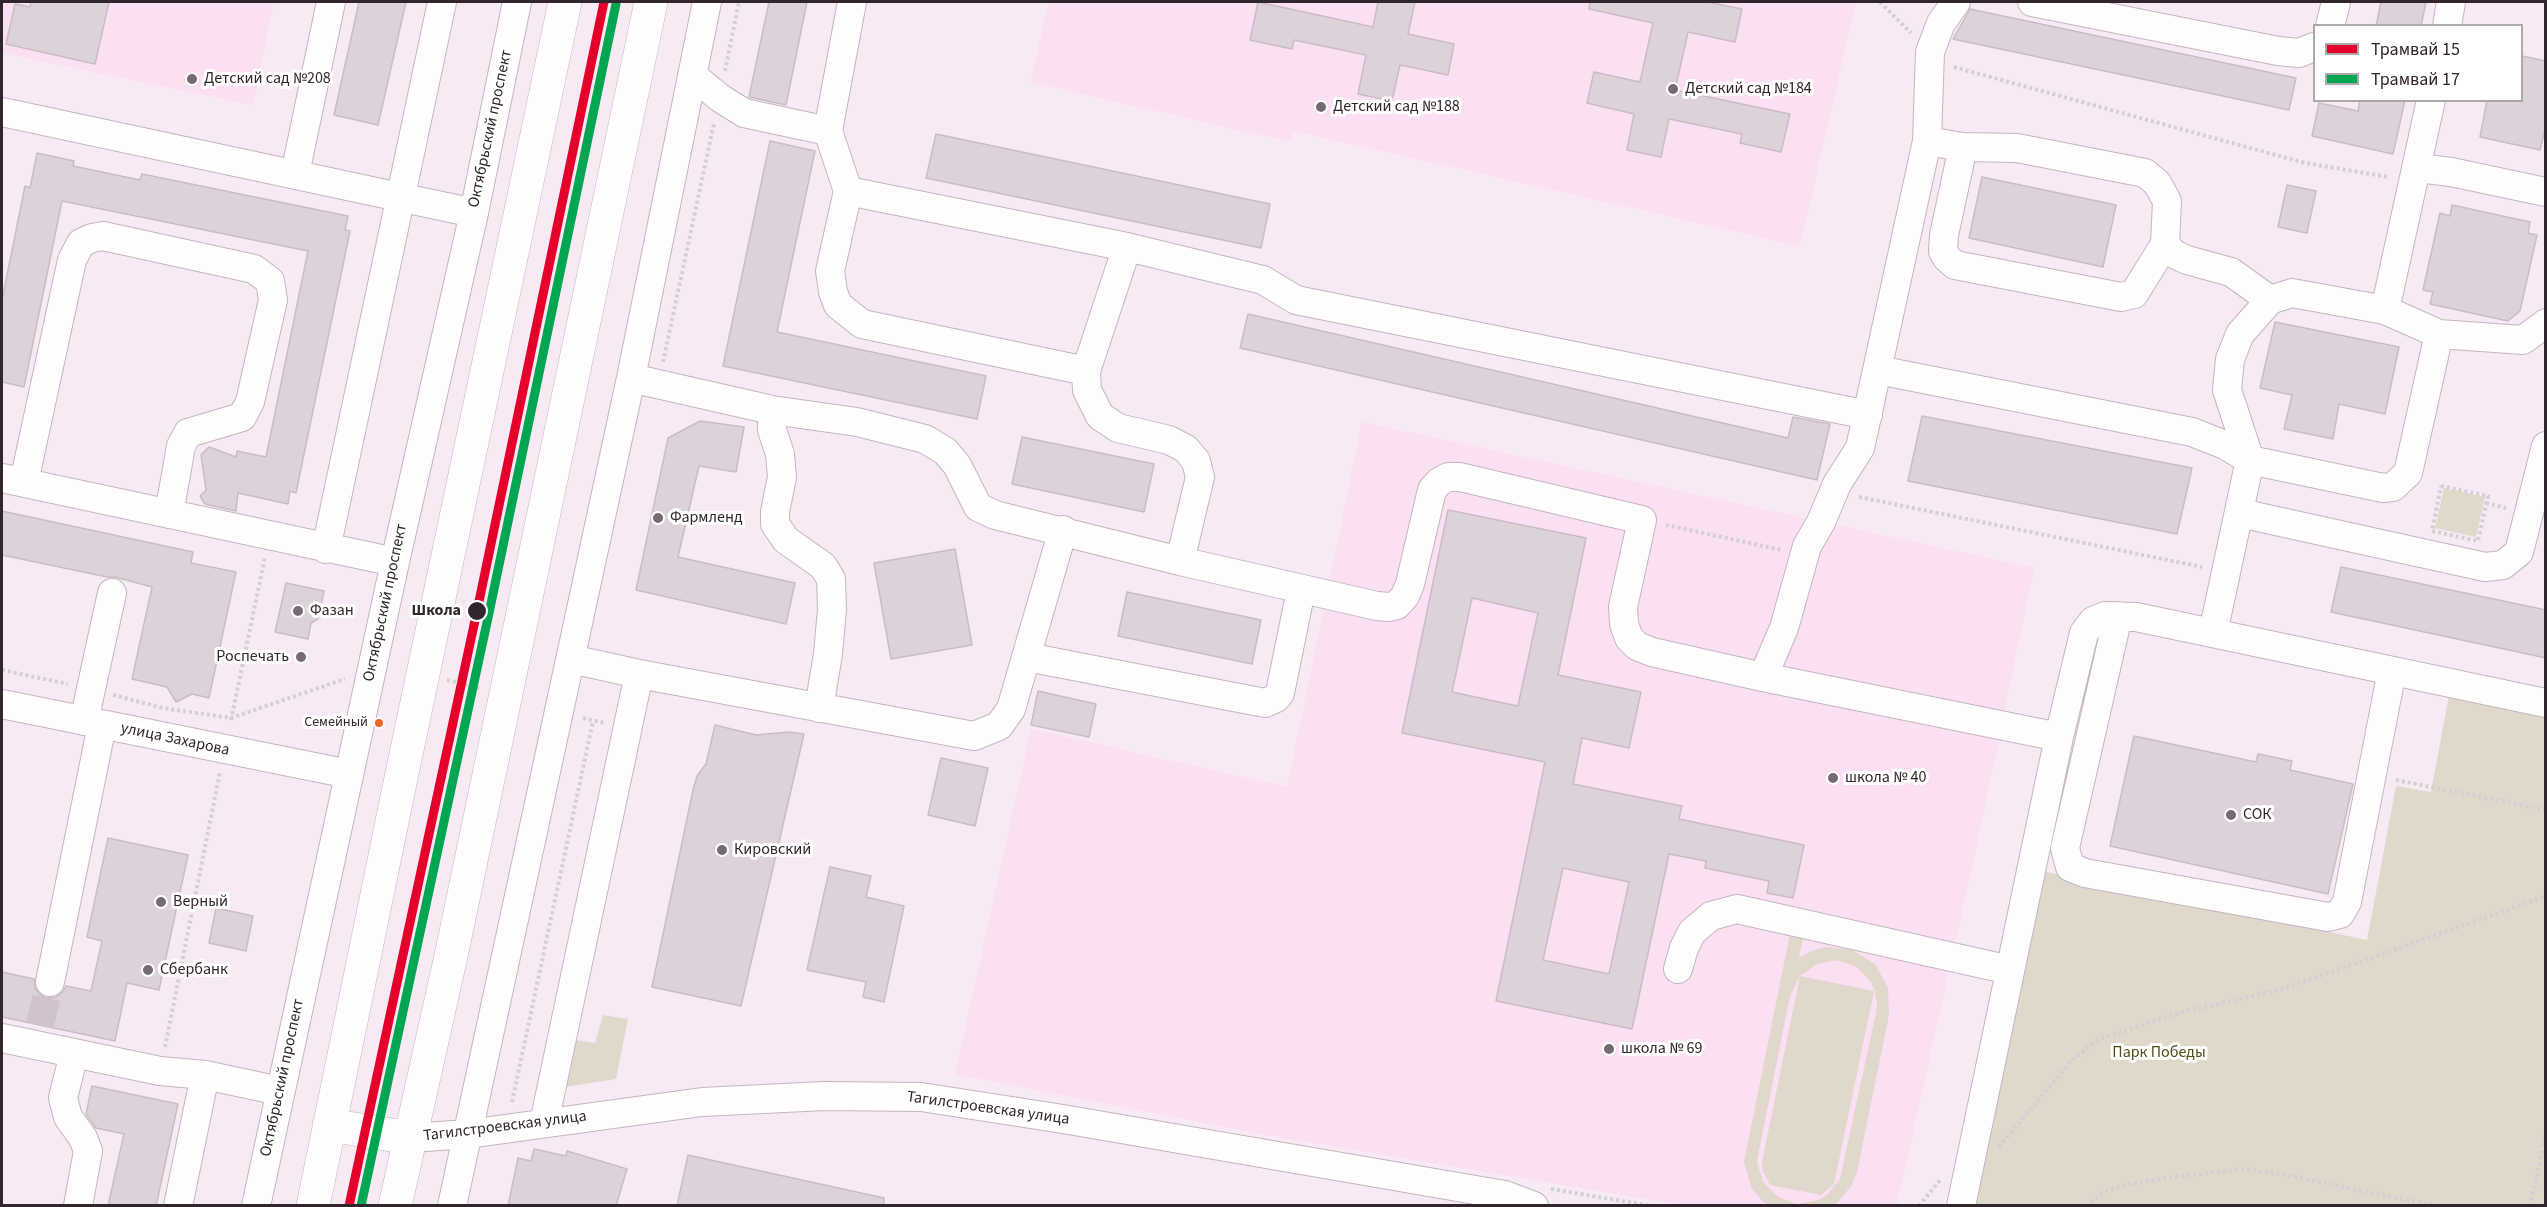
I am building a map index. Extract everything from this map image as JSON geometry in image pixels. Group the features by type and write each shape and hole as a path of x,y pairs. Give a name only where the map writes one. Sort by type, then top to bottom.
{"main road":[{"path":"314,1206 329,1125 565,2"},
{"path":"395,1206 506,695 651,2"},
{"name":"Тагилстроевская улица","path":"329,1125 411,1138"}],"street":[{"path":"295,174 331,2"},
{"path":"326,549 442,2"},
{"name":"Октябрьский проспект","path":"256,1206 395,562 474,213 517,2"},
{"path":"452,1206 631,378 707,2"},
{"path":"852,2 845,80 828,131 848,190 830,271 833,292 838,305 862,324 1086,371"},
{"path":"1763,677 1784,628 1804,555 1834,492 1860,448 1927,141 1930,52 1941,23 1956,2"},
{"path":"2032,2 2278,51 2299,53 2313,47"},
{"path":"2330,24 2336,2"},
{"path":"2446,24 2451,2"},
{"path":"692,75 720,98 744,113 828,131"},
{"path":"2385,310 2418,168 2431,102"},
{"path":"2,112 474,213"},
{"path":"1927,141 1963,147 2017,148 2145,173 2157,183 2167,201 2165,244 2134,294 2121,297 1955,265 1943,251 1963,147"},
{"path":"2418,168 2451,172 2546,192"},
{"path":"848,190 1127,247 1263,280 1296,300 1868,415"},
{"path":"169,514 184,439 188,434 242,417 250,402 273,300 270,282 254,269 103,236 92,238 81,243 72,260 13,480 326,549 395,562"},
{"path":"2165,244 2174,254 2187,260 2231,272 2263,292 2270,300"},
{"path":"1127,247 1086,371 1087,390 1100,416 1118,428 1169,440 1186,449 1196,461 1200,477 1180,561"},
{"path":"2213,633 2250,460 2227,390 2230,359 2240,334 2270,300 2292,293 2385,310 2439,334 2523,340 2546,323"},
{"path":"1878,370 2192,432 2225,445 2250,460 2383,488 2393,487 2408,473 2439,334"},
{"path":"631,378 772,410 857,422 926,439 945,452 957,465 978,507 995,515 1301,590 1377,606 1397,605 1405,596 1410,584 1432,490 1448,477 1460,477 1642,520 1623,607 1624,624 1629,638 1637,646 1652,652 1763,677 2059,737"},
{"path":"772,410 772,430 780,454 782,477 774,512 775,524 786,540 823,566 831,579 832,609 828,654 819,708"},
{"path":"2240,513 2485,567 2504,565 2519,552 2546,446"},
{"path":"570,659 639,674 974,736 999,726 1006,719 1027,657 1063,530"},
{"path":"1027,657 1265,703 1276,698 1280,693 1301,590"},
{"path":"50,982 93,723 91,689 112,593"},
{"path":"1961,1206 2059,737 2084,633 2093,621 2105,616 2136,617 2546,703"},
{"path":"2118,616 2065,848 2070,867 2085,873 2328,917 2340,914 2347,902 2392,671"},
{"path":"544,1123 639,674"},
{"name":"улица Захарова","path":"2,704 349,774"},
{"path":"1678,969 1684,948 1692,932 1712,916 1737,909 2010,970"},
{"path":"2,1038 38,1035 74,1054 280,1091"},
{"path":"74,1054 63,1098 68,1118 83,1138 88,1151 78,1206"},
{"path":"178,1206 205,1076"},
{"name":"Тагилстроевская улица","path":"411,1138 507,1130 702,1102 825,1096 921,1096 1505,1195 1534,1206"}],"path":[{"path":"658,383 740,2"},
{"path":"1880,2 1930,52 1956,68 2305,163 2391,178 2418,168"},
{"path":"2441,486 2488,496 2478,541 2432,531 2441,486"},
{"path":"1834,492 2226,572"},
{"path":"1642,520 1804,555"},
{"path":"160,1071 224,750 270,536"},
{"path":"2,670 91,689 164,708 231,718 349,678 373,665"},
{"path":"423,676 460,682 506,695"},
{"path":"558,710 593,721 629,727"},
{"path":"507,1130 593,721"},
{"path":"2372,775 2546,810"},
{"path":"1919,1206 1944,1174 1972,1151 2000,1146 2071,1060 2097,1040 2182,1012 2280,990 2546,896"},
{"path":"2530,1206 2546,1134"},
{"path":"2086,1206 2104,1192 2124,1185 2243,1169 2286,1175 2437,1206"}],"shaded area":[{"name":"Детский сад №208","path":"2,2 274,2 253,105 2,53"},
{"path":"1049,2 1856,2 1800,246 1294,131 1291,142 1030,82"},
{"path":"1362,422 2034,568 1978,840 1897,1205 1682,1205 1271,1136 955,1074 1031,729 1287,787"}],"green space":[{"path":"2444,488 2485,497 2476,537 2435,528"},
{"name":"Парк Победы","path":"2449,695 2545,715 2545,1205 1969,1206 2042,871 2367,940 2396,786 2431,792"},
{"path":"1790,934 1803,937 1799,958 1825,947 1852,950 1875,964 1888,988 1889,1015 1857,1172 1852,1185 1835,1205 1767,1206 1752,1189 1744,1162","holes":["1837,960 1857,967 1871,982 1877,1002 1840,1179 1827,1195 1818,1200 1797,1204 1778,1197 1763,1182 1757,1162 1790,996 1800,976 1817,964"]},
{"path":"1800,976 1874,991 1834,1184 1821,1195 1770,1185 1763,1171 1762,1162"},
{"path":"603,1015 628,1019 616,1079 565,1087 575,1040 595,1043"}],"building":[{"path":"31,2 109,2 95,64 6,44 15,4 30,7"},
{"path":"359,2 406,2 378,125 334,115"},
{"path":"769,2 807,2 786,105 749,97"},
{"path":"1258,2 1373,27 1378,2 1415,2 1408,34 1454,44 1448,75 1400,65 1392,101 1358,94 1366,55 1294,40 1292,49 1250,40"},
{"path":"1590,2 1707,2 1742,9 1735,42 1688,32 1675,90 1790,114 1781,152 1740,143 1742,134 1669,119 1661,157 1627,150 1634,114 1587,103 1594,72 1640,82 1653,23 1589,9"},
{"path":"2381,2 2426,2 2421,24 2376,24"},
{"path":"1970,9 2296,78 2289,110 1953,39"},
{"path":"2523,56 2546,61 2546,125 2540,150 2480,137 2487,102 2523,102"},
{"path":"2360,102 2405,102 2393,154 2312,136 2319,103 2358,111"},
{"path":"936,134 1270,204 1261,248 926,178"},
{"path":"770,141 815,151 777,332 986,376 977,419 723,366"},
{"path":"37,153 74,161 73,166 140,180 142,174 348,216 345,230 350,231 296,493 290,491 288,504 238,493 236,511 205,504 200,496 206,490 201,455 209,447 236,457 237,451 266,457 308,251 62,201 24,387 2,382 2,300 25,186 30,188"},
{"path":"1982,177 2116,205 2103,267 1969,238"},
{"path":"2287,185 2316,191 2307,233 2278,227"},
{"path":"2452,205 2530,222 2528,233 2537,235 2520,311 2508,321 2430,304 2433,292 2423,290 2440,213 2450,216"},
{"path":"1248,314 1788,438 1793,417 1830,424 1817,480 1240,348"},
{"path":"2275,322 2399,347 2385,414 2339,404 2333,439 2284,429 2292,395 2260,388"},
{"path":"1922,416 2192,468 2177,534 1908,481"},
{"path":"700,421 744,427 736,472 699,466 678,557 795,583 786,624 636,590 668,438"},
{"path":"1022,437 1154,464 1144,512 1012,484"},
{"path":"1448,510 1586,538 1558,675 1641,692 1629,748 1582,738 1573,784 1682,806 1679,819 1804,845 1793,898 1767,893 1769,881 1705,868 1706,861 1669,854 1632,1029 1496,1001 1545,762 1402,733","holes":["1472,598 1538,613 1518,706 1452,692","1563,868 1629,882 1609,974 1543,960"]},
{"path":"2,511 193,552 191,563 236,572 209,698 192,694 176,702 167,687 132,679 152,587 115,577 2,555"},
{"path":"955,549 972,645 891,659 874,563"},
{"path":"2341,567 2546,610 2546,658 2331,612"},
{"path":"286,583 324,591 318,619 311,623 308,639 275,632"},
{"path":"1127,592 1261,620 1252,664 1118,636"},
{"path":"1038,691 1096,704 1089,737 1031,725"},
{"path":"715,725 756,735 789,732 804,734 741,1006 652,987 693,790 697,776 706,764"},
{"name":"СОК","path":"2134,736 2256,762 2258,754 2292,761 2290,770 2353,784 2328,894 2110,846"},
{"path":"941,758 988,768 975,826 928,815"},
{"path":"108,838 188,855 159,990 127,983 115,1041 2,1017 2,972 34,979 35,988 46,998 56,997 63,992 66,986 91,991 102,941 87,937"},
{"path":"830,867 871,876 866,897 904,906 884,1002 863,997 866,982 807,970"},
{"path":"216,908 253,916 246,951 209,943"},
{"path":"92,1086 178,1104 156,1206 108,1206 124,1134 96,1128 86,1114"},
{"path":"534,1149 566,1156 567,1151 627,1169 616,1206 508,1206 518,1158 531,1161"},
{"path":"688,1155 884,1198 884,1206 677,1206"}],"tunnel":[{"path":"40,1025 50,982"}],"tram line":[{"name":"15","path":"349,1206 477,611 604,2"},
{"name":"17","path":"361,1206 489,613 616,4"}],"place":[{"name":"Детский сад №208","path":"192,79"},
{"name":"Детский сад №184","path":"1673,89"},
{"name":"Детский сад №188","path":"1321,107"},
{"name":"Фармленд","path":"658,518"},
{"name":"Фазан","path":"298,611"},
{"name":"Школа","path":"477,611"},
{"name":"Роспечать","path":"301,657"},
{"name":"Семейный","path":"379,723"},
{"name":"школа № 40","path":"1833,778"},
{"name":"СОК","path":"2231,815"},
{"name":"Кировский","path":"722,850"},
{"name":"Верный","path":"161,902"},
{"name":"Сбербанк","path":"148,970"},
{"name":"школа № 69","path":"1609,1049"}]}
